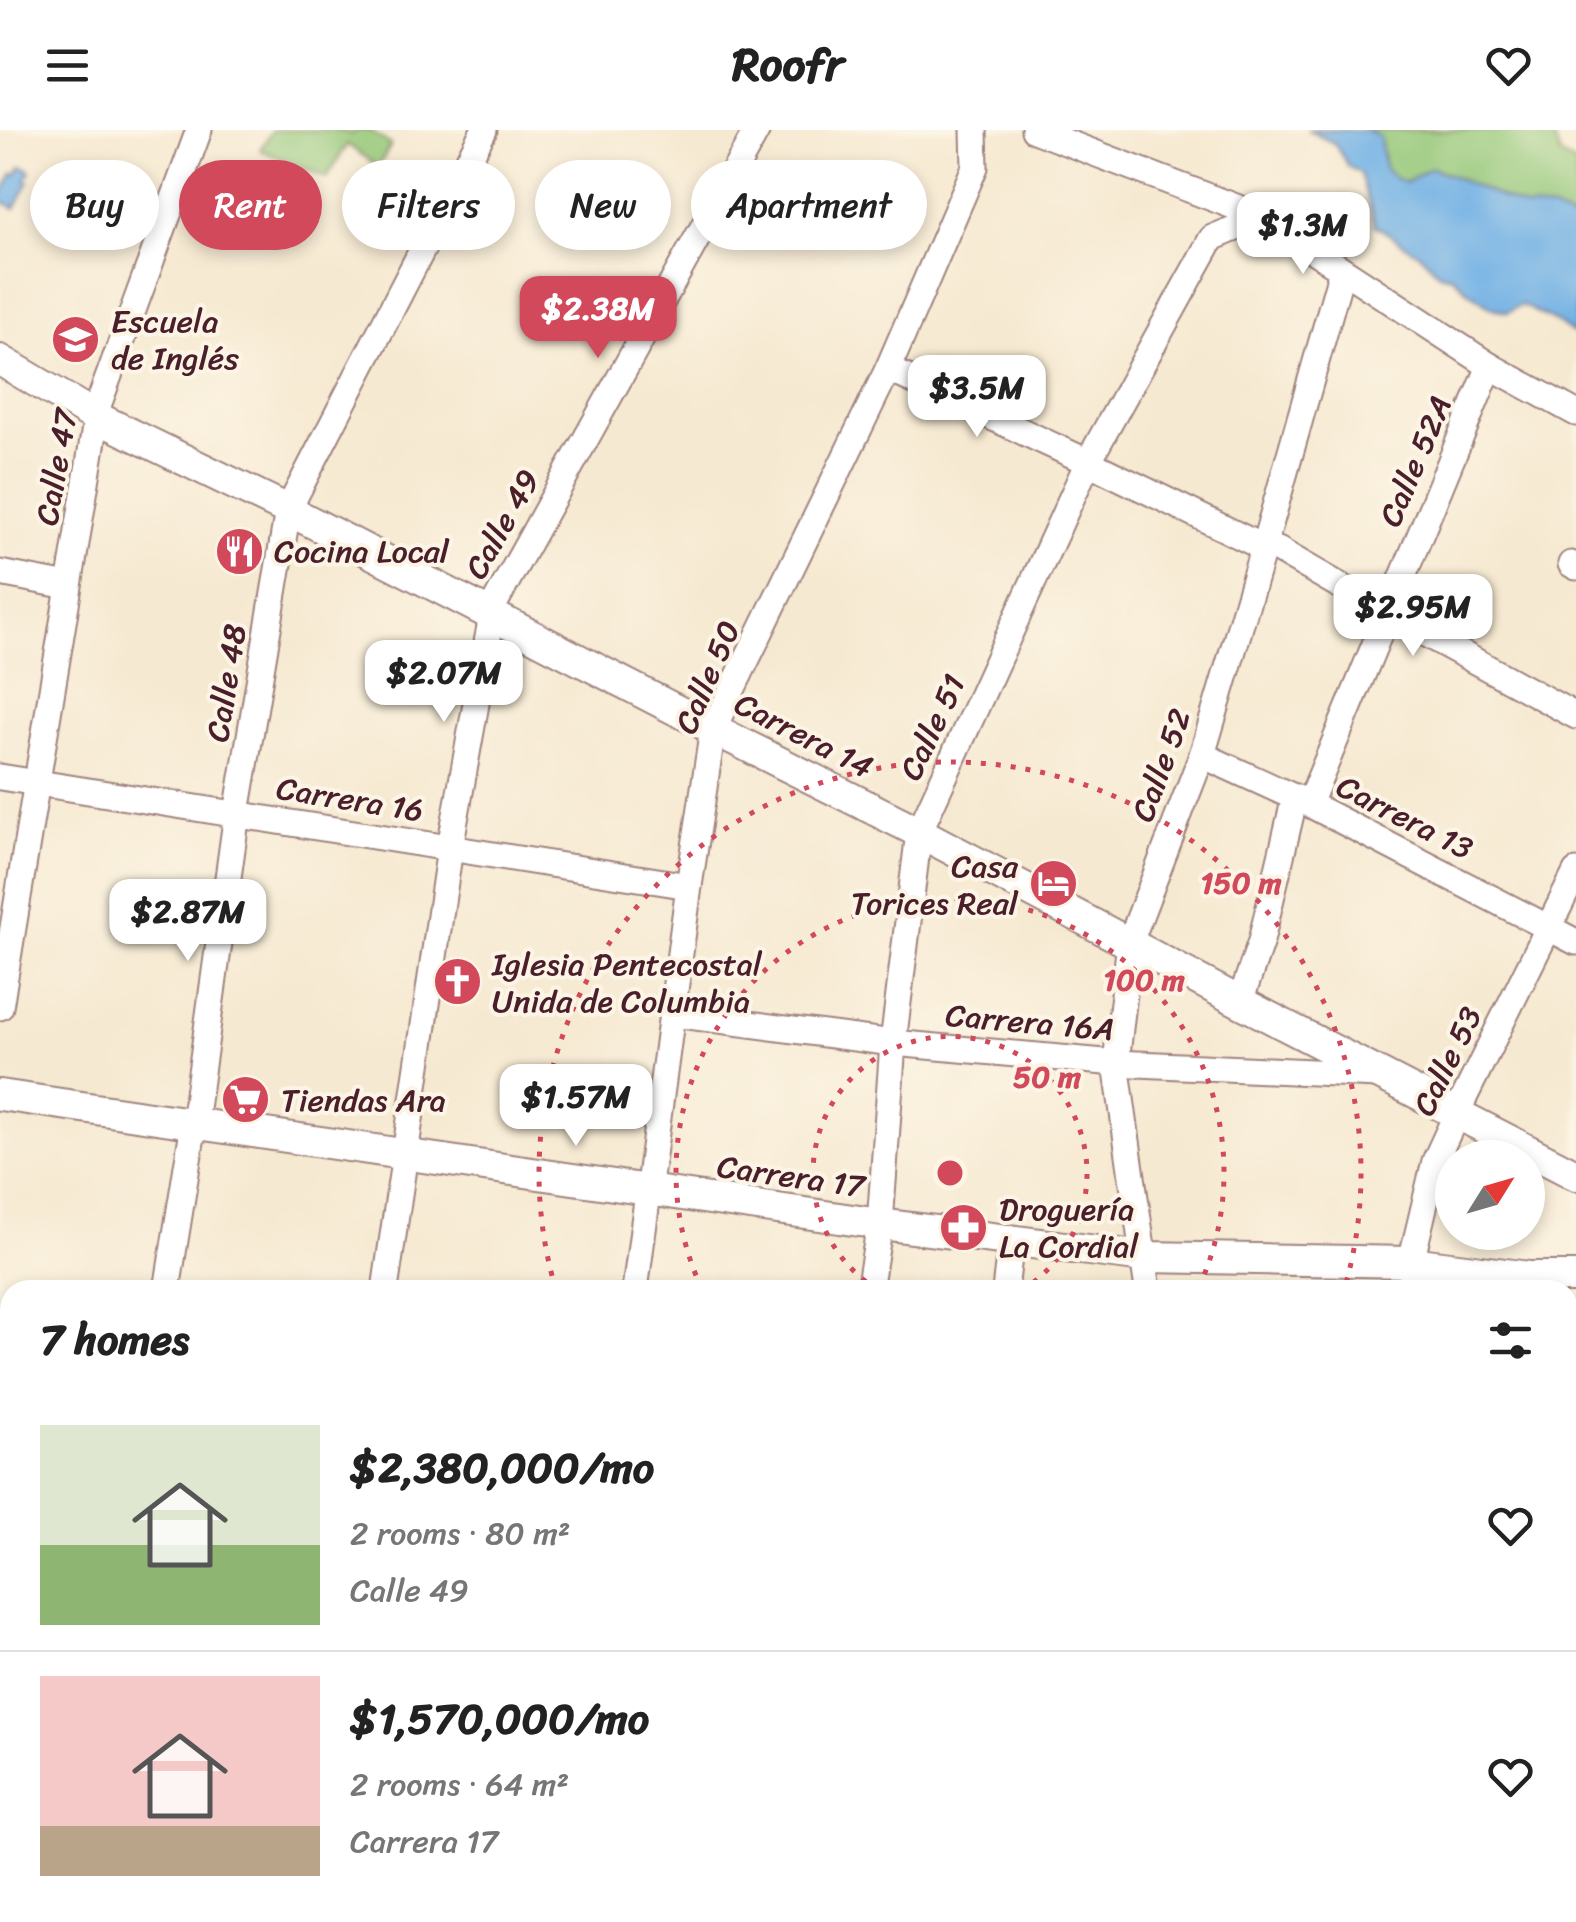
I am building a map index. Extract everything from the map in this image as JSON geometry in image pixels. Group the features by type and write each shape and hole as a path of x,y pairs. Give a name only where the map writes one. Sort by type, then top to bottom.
{"main road":[{"name":"Carrera 14","path":"0,360 96,417 288,510 919,832 1576,1175"},
{"name":"Carrera 17","path":"0,1095 880,1224 1144,1257 1411,1276 1576,1278"}],"street":[{"name":"Calle 47","path":"0,1007 96,417 199,130"},
{"name":"Calle 48","path":"169,1280 237,813 288,510 484,130"},
{"name":"Calle 49","path":"386,1280 450,848 492,615 757,130"},
{"name":"Calle 50","path":"636,1280 713,729 888,369 975,167 974,130"},
{"path":"1034,130 1262,217 1490,366 1576,413"},
{"path":"1196,190 1212,238 1262,217"},
{"name":"Calle 51","path":"871,1280 880,1224 892,1043 919,832 1088,462 1212,238"},
{"name":"Calle 52","path":"1147,1280 1116,1062 1130,942 1202,755 1342,270"},
{"name":"Calle 52A","path":"1240,1002 1302,800 1387,613 1490,366"},
{"path":"888,369 1266,546 1576,716"},
{"path":"0,573 68,586"},
{"name":"Carrera 13","path":"1202,755 1302,800 1576,942"},
{"name":"Carrera 16","path":"0,777 689,886"},
{"name":"Calle 53","path":"1411,1276 1435,1161 1576,872"},
{"name":"Carrera 16A","path":"673,1014 892,1043 1116,1062 1384,1076"},
{"path":"1006,1280 1011,1240"}],"green space":[{"path":"272,130 340,130 352,134 369,130 391,145 382,160 369,160 347,144 327,178 322,176 322,160 284,160 260,150"},
{"path":"1366,130 1551,130 1560,155 1576,165 1576,221 1553,210 1525,208 1431,167 1405,183 1384,168 1383,154"}],"water":[{"path":"1307,130 1366,130 1380,137 1384,168 1405,183 1431,167 1525,208 1553,210 1576,221 1576,336 1521,305 1507,312 1491,307 1453,276 1439,273 1421,255 1375,225 1360,173 1348,166 1334,143"},
{"path":"21,166 30,173 15,208 0,197 13,173 17,174"}],"place":[{"name":"Escuela de Inglés","path":"76,339"},
{"name":"Cocina Local","path":"239,551"},
{"name":"Casa Torices Real","path":"1053,884"},
{"name":"Iglesia Pentecostal Unida de Columbia","path":"457,982"},
{"name":"Tiendas Ara","path":"246,1100"},
{"name":"Droguería La Cordial","path":"964,1227"}]}
